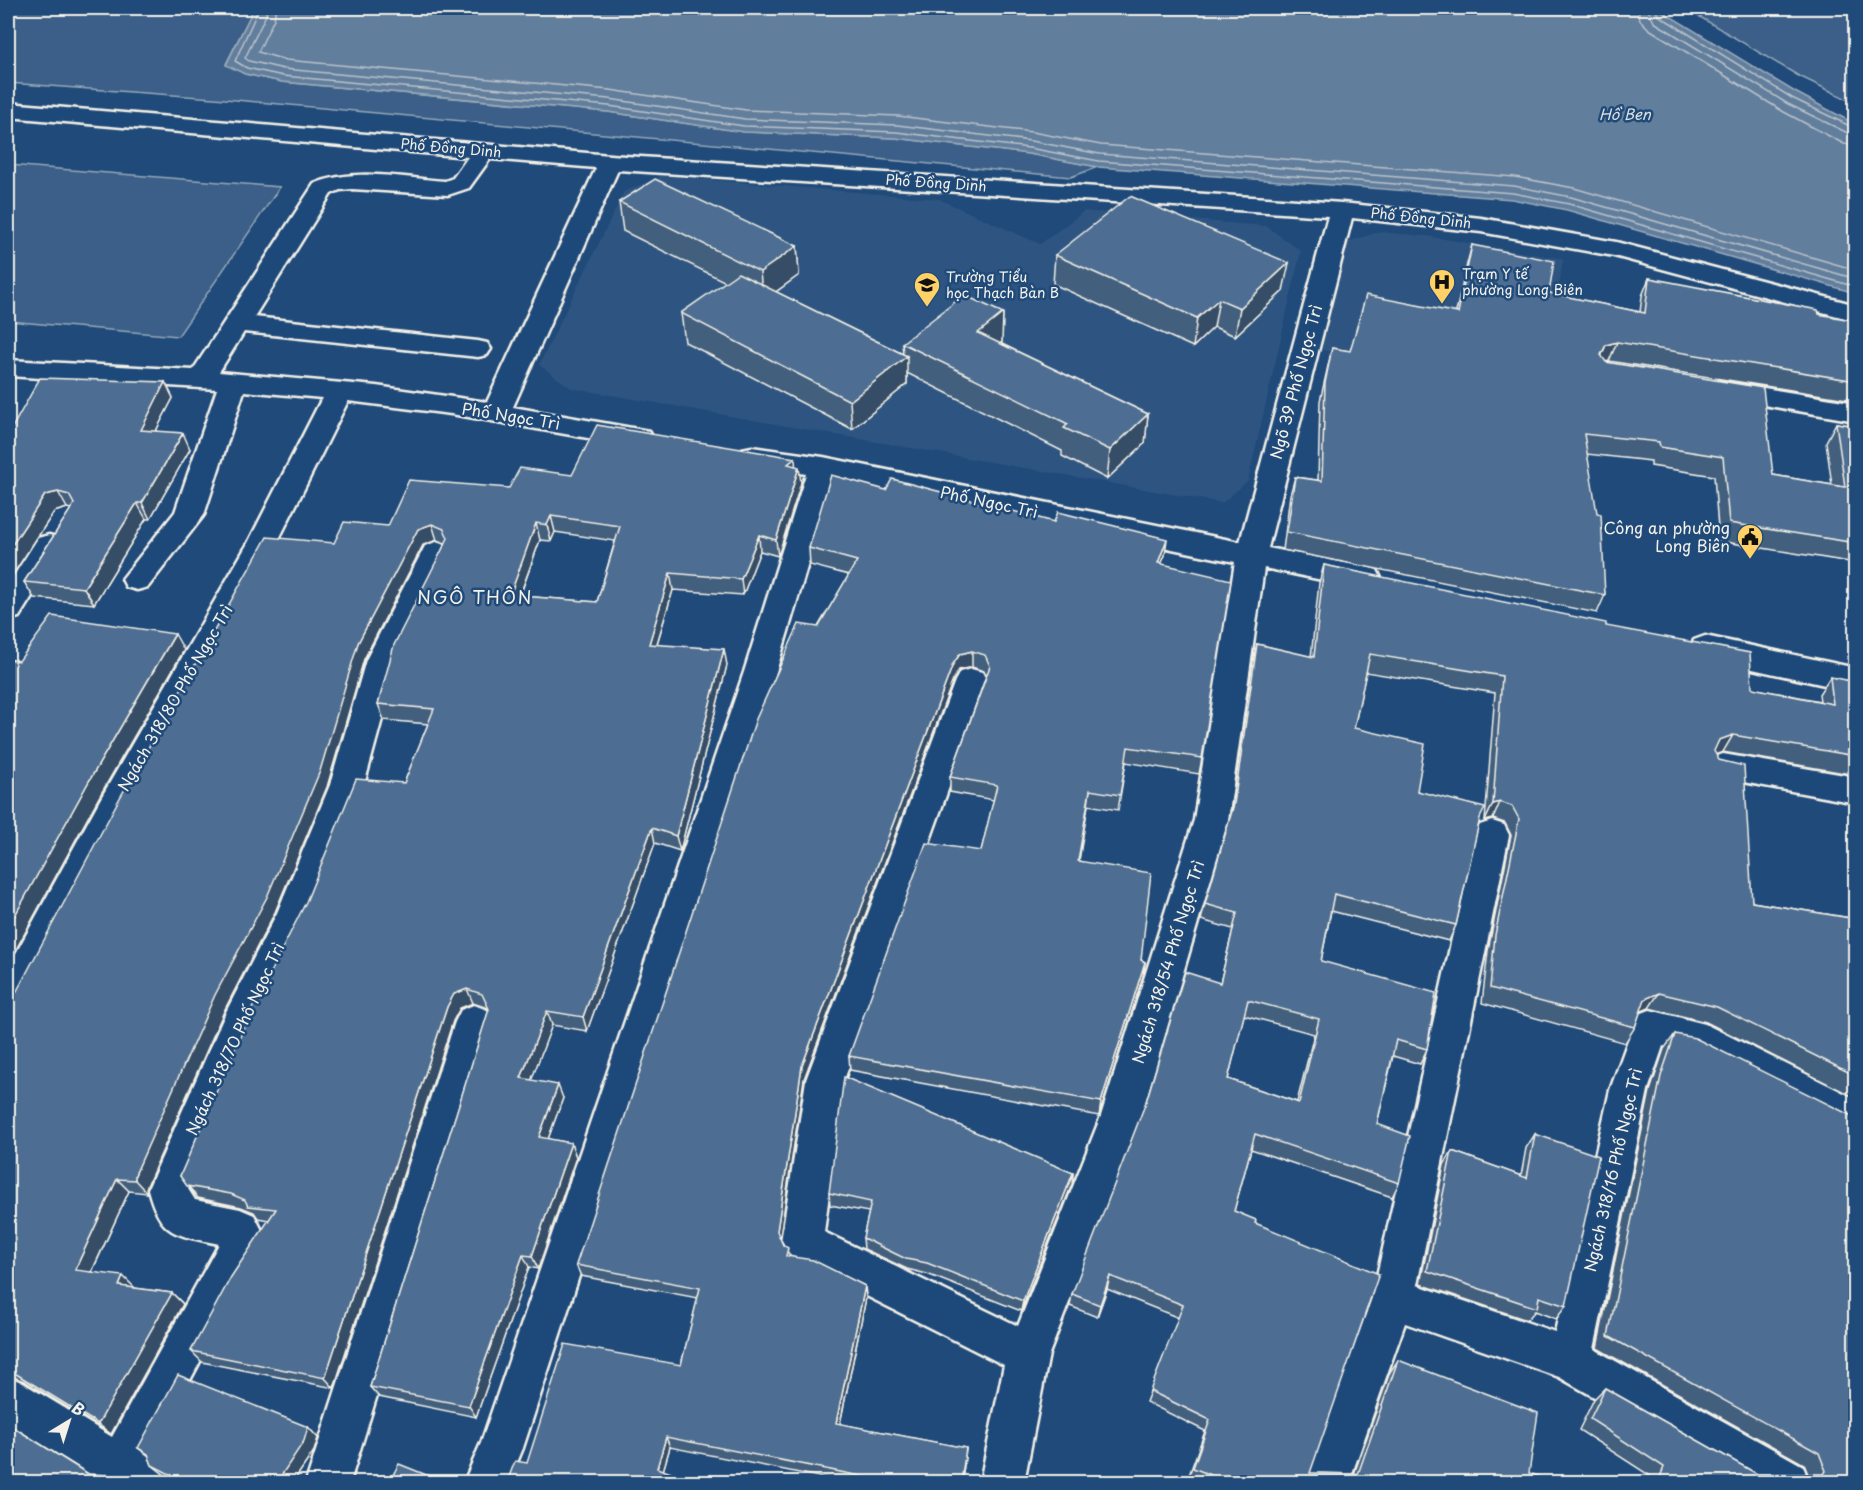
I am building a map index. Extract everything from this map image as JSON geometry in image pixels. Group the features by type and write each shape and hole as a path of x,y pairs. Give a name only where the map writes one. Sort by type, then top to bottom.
{"street":[{"name":"Phố Đồng Dinh","path":"12,116 610,162 1342,210 1480,225 1616,249 1856,313"},
{"path":"201,379 322,189 336,183 448,188 461,183 484,151"},
{"path":"496,413 610,162"},
{"name":"Ngõ 39 Phố Ngọc Trì","path":"1251,555 1342,210"},
{"path":"237,323 478,349"},
{"name":"Phố Ngọc Trì","path":"8,368 201,379 339,391 496,413 663,442"},
{"path":"137,579 189,515 233,383"},
{"path":"1691,386 1856,412"},
{"name":"Ngách 318/80 Phố Ngọc Trì","path":"8,1003 60,903 267,537 317,441 339,391"},
{"name":"Phố Ngọc Trì","path":"732,452 824,466 981,501 1390,583"},
{"path":"486,1482 501,1448 760,672 795,552 824,466"},
{"path":"8,609 66,520"},
{"name":"Ngách 318/70 Phố Ngọc Trì","path":"128,1476 245,1238 240,1229 184,1217 173,1206 168,1189 246,1010 294,916 347,785 382,660 436,554"},
{"name":"Ngách 318/54 Phố Ngọc Trì","path":"1002,1482 1028,1354 1121,1116 1211,820 1251,555"},
{"path":"1680,643 1856,680"},
{"path":"971,681 825,1080 802,1242 1028,1354"},
{"path":"1723,767 1856,790"},
{"path":"1328,1482 1393,1298 1492,835"},
{"path":"328,1482 474,1022"},
{"name":"Ngách 318/16 Phố Ngọc Trì","path":"1570,1359 1629,1090 1650,1028 1692,1036 1856,1119"},
{"path":"1393,1298 1570,1359 1787,1482"},
{"path":"8,1398 128,1476"}],"shaded area":[{"path":"8,8 254,8 226,64 245,74 282,82 608,112 744,132 895,138 1029,154 1098,167 1071,177 214,98 8,83"},
{"path":"1685,8 1855,8 1855,103 1797,75"},
{"path":"9,165 280,187 178,336 8,321"},
{"name":"Trường Tiểu học Thạch Bàn B","path":"661,176 939,199 1040,244 1084,211 1266,226 1301,251 1248,481 1222,503 571,388 539,365 624,192"},
{"name":"Trạm Y tế phường Long Biên","path":"1379,232 1427,236 1563,259 1543,394 1322,350 1337,245"}],"water":[{"name":"Hồ Ben","path":"254,8 1657,8 1795,92 1855,124 1855,293 1567,210 1512,199 1098,167 1029,154 895,138 744,132 608,112 282,82 245,74 226,65"}],"building":[{"path":"655,179 797,246 760,272 619,202"},
{"path":"1130,196 1289,263 1240,308 1219,299 1197,318 1055,255"},
{"path":"1472,245 1554,261 1549,293 1645,313 1649,278 1818,310 1819,314 1856,321 1856,381 1617,342 1606,345 1601,355 1606,362 1763,388 1773,475 1845,487 1836,423 1856,426 1856,543 1729,523 1723,457 1660,447 1659,442 1584,434 1597,513 1601,514 1605,595 1287,532 1295,477 1322,481 1325,383 1332,348 1350,351 1366,295 1458,313"},
{"path":"738,273 907,356 850,401 681,313"},
{"path":"964,295 1003,313 978,333 1148,414 1110,450 1064,428 1068,424 902,343"},
{"path":"40,378 165,382 141,430 183,433 142,503 137,503 84,588 24,582 74,504 69,495 58,492 45,495 8,551 8,435"},
{"path":"597,425 795,458 788,464 799,467 776,540 759,535 741,579 670,573 649,644 724,649 676,836 652,828 583,1017 547,1011 521,1078 558,1085 539,1137 571,1143 532,1256 523,1255 469,1406 370,1387 489,1009 482,994 467,989 454,994 447,1007 325,1378 191,1351 231,1277 276,1209 248,1206 245,1200 231,1194 187,1186 180,1176 255,1002 306,902 356,779 404,783 434,709 378,704 394,645 448,538 444,529 432,524 418,529 358,643 320,771 267,897 215,995 135,1175 135,1180 117,1179 75,1270 123,1276 119,1286 172,1293 98,1424 8,1369 8,1003 11,1002 117,803 267,537 334,543 344,522 388,526 409,480 509,488 520,468 572,475","holes":["551,516 620,526 597,602 510,595 536,523 547,525"]},
{"path":"831,475 886,490 892,479 1054,522 1058,512 1167,539 1158,563 1231,580 1202,758 1128,747 1120,795 1090,790 1078,861 1151,873 1141,960 1145,962 1101,1102 849,1056 926,843 981,851 997,785 950,777 990,666 985,655 972,651 960,654 953,664 802,1066 777,1231 783,1245 788,1248 786,1256 813,1260 865,1286 836,1423 966,1448 961,1482 890,1482 666,1437 657,1468 696,1482 507,1482 515,1461 527,1463 565,1344 681,1365 700,1288 576,1265 756,719 799,624 818,627 857,561 809,548"},
{"path":"1324,565 1606,623 1606,626 1750,653 1752,688 1833,704 1830,677 1856,682 1856,756 1733,735 1719,740 1714,751 1719,760 1744,766 1752,902 1856,919 1856,1076 1717,1007 1659,993 1645,999 1635,1027 1490,988 1495,935 1519,819 1512,806 1500,802 1493,804 1502,676 1370,654 1354,728 1425,744 1417,791 1485,808 1480,818 1456,925 1334,894 1321,961 1436,993 1427,1049 1396,1040 1377,1124 1410,1136 1399,1183 1255,1134 1234,1211 1256,1220 1255,1223 1379,1274 1310,1473 1358,1474 1398,1360 1538,1413 1529,1473 1543,1478 1542,1482 1228,1482 1193,1468 1210,1420 1150,1391 1183,1305 1110,1276 1100,1305 1072,1294 1146,1102 1185,972 1220,983 1237,913 1205,904 1234,804 1257,644 1314,657","holes":["1248,1000 1319,1019 1299,1103 1228,1079"]},
{"path":"52,616 175,634 89,781 8,928 8,659 19,661"},
{"path":"1675,1034 1695,1038 1856,1118 1856,1482 1658,1482 1664,1467 1590,1419 1605,1388 1757,1474 1824,1474 1826,1471 1819,1453 1608,1336 1661,1076"},
{"path":"844,1077 1073,1173 1023,1301 927,1263 906,1259 863,1238 871,1202 829,1193"},
{"path":"1535,1134 1599,1156 1566,1306 1539,1297 1537,1308 1427,1271 1452,1151 1527,1178"},
{"path":"178,1375 308,1427 304,1441 277,1482 185,1482 152,1465 148,1454 138,1448"},
{"path":"8,1424 88,1474 107,1475 101,1482 8,1482"},
{"path":"399,1464 444,1482 389,1482"}],"place":[{"name":"Trạm Y tế phường Long Biên","path":"1442,305"},
{"name":"Trường Tiểu học Thạch Bàn B","path":"927,308"},
{"name":"Công an phường Long Biên","path":"1750,560"}],"district":[{"name":"NGÔ THÔN","path":"475,598"}]}
